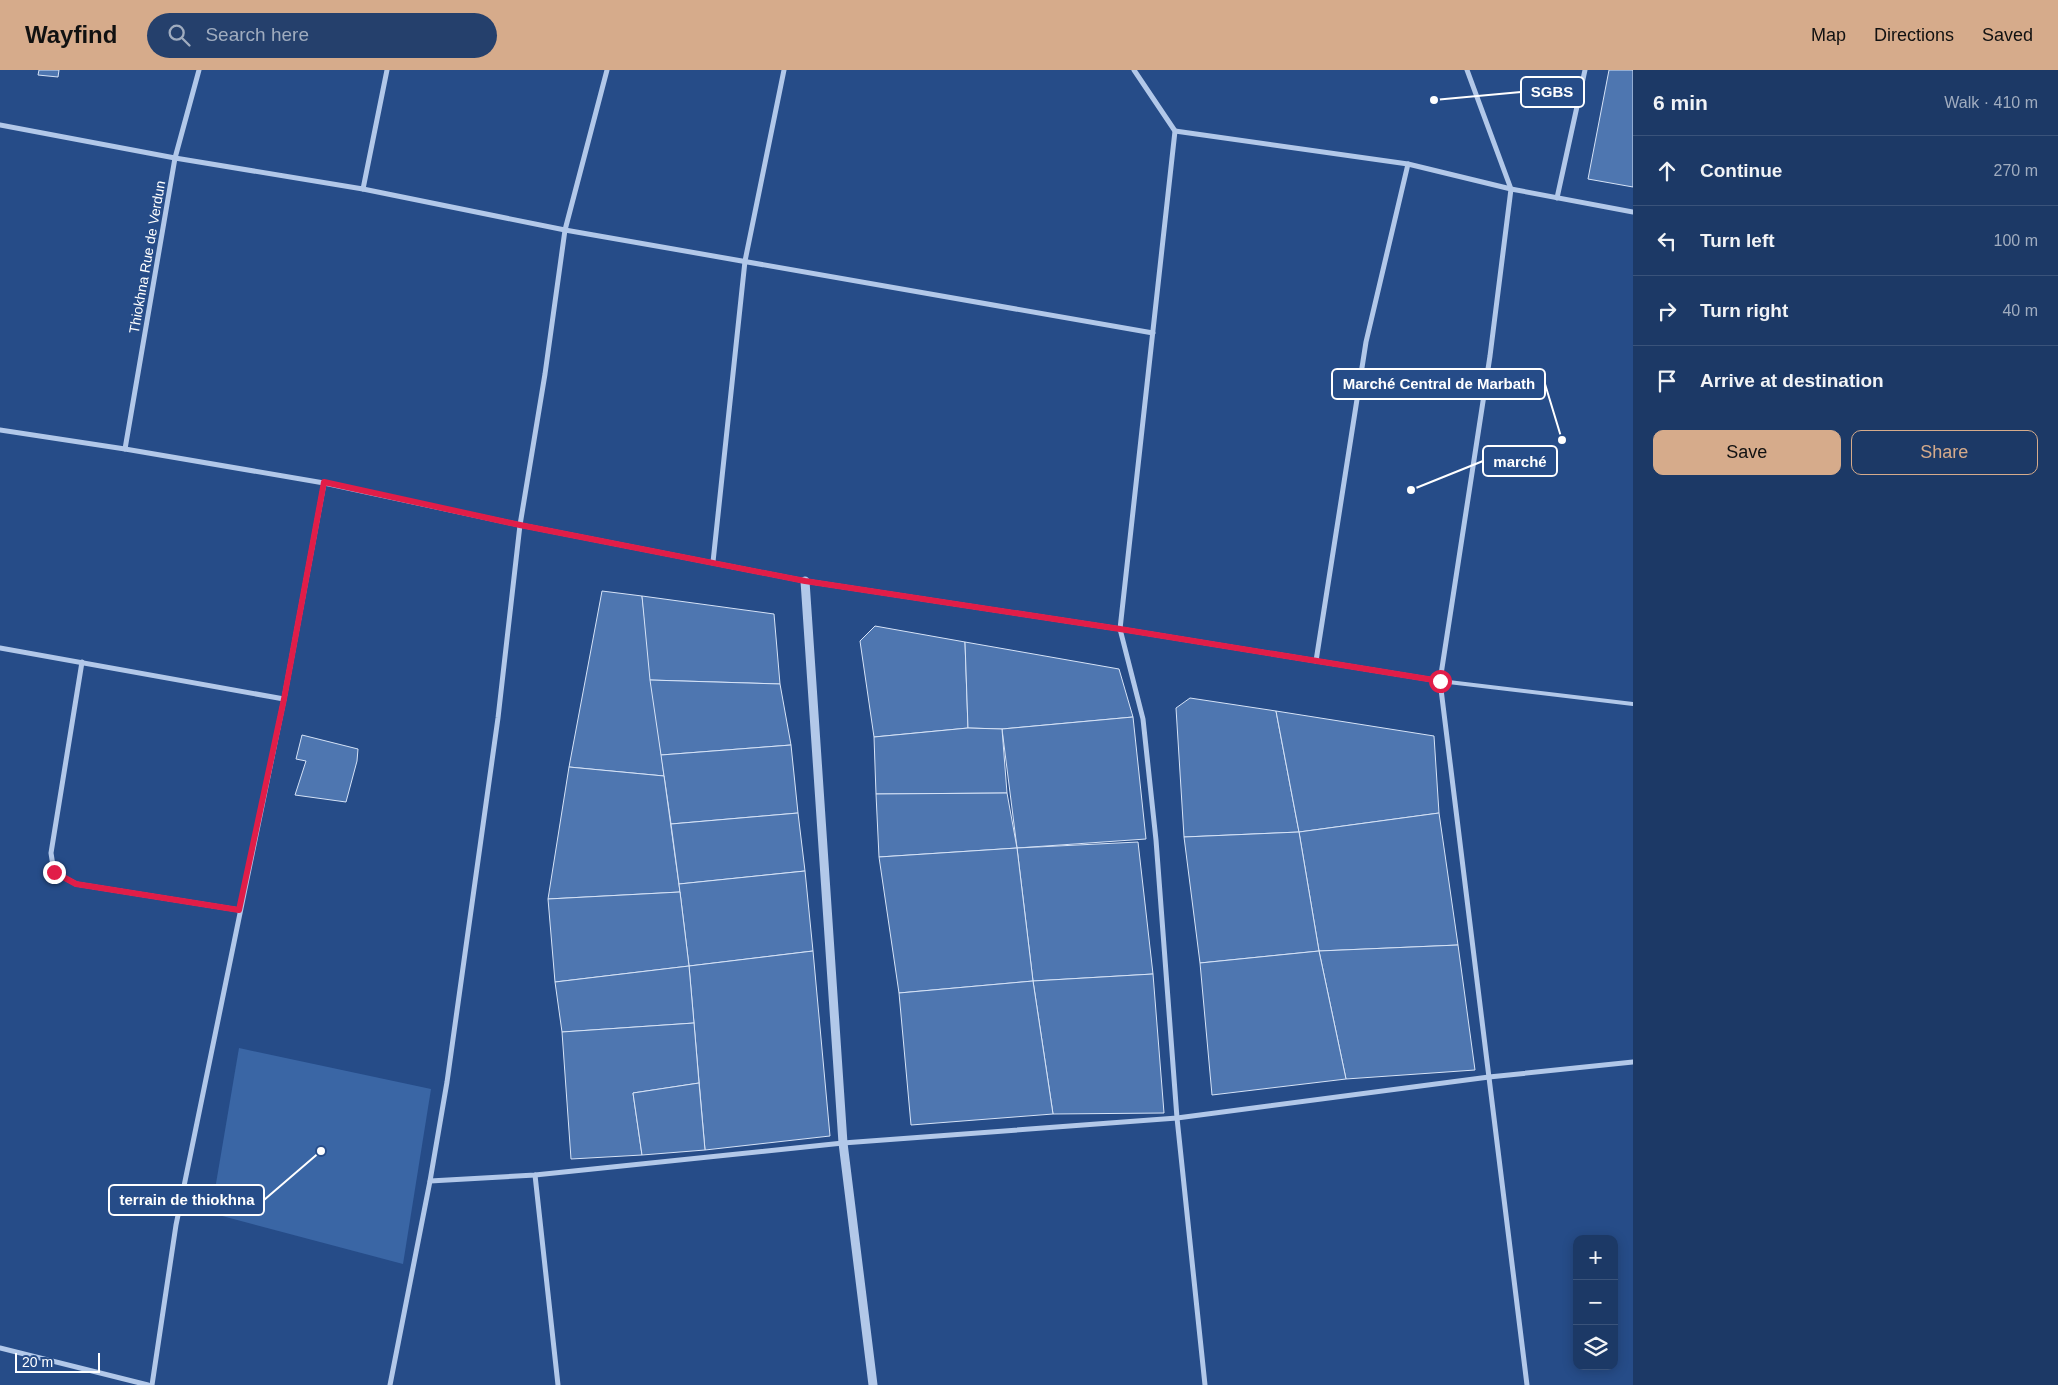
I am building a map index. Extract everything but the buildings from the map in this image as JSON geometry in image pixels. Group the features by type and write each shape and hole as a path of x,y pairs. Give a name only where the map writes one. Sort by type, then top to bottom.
{"street":[{"name":"Thiokhna Rue de Verdun","path":"125,449 175,158 199,70"},
{"path":"363,189 387,70"},
{"path":"390,1385 430,1181 447,1082 498,718 520,525 545,374 565,230 607,70"},
{"path":"713,562 745,261 784,70"},
{"path":"1134,70 1175,131 1120,629 1143,719 1156,840 1177,1118 1205,1385"},
{"path":"1467,70 1511,189 1490,356 1440,681 1527,1385"},
{"path":"1557,198 1585,70"},
{"path":"0,125 175,158 363,189 565,230 1153,333"},
{"path":"1175,131 1408,164 1511,189 1633,212"},
{"path":"1316,662 1366,342 1408,164"},
{"path":"0,430 324,482 520,525 805,581 1120,629 1440,681"},
{"path":"0,1348 150,1385 176,1225 198,1124 239,910 284,699 324,482"},
{"path":"805,581 842,1142 873,1385"},
{"path":"0,648 284,699"},
{"path":"82,662 52,853 54,872 76,884 239,910"},
{"path":"430,1181 535,1175 842,1142 1177,1118 1489,1077 1633,1062"},
{"path":"535,1175 558,1385"}],"lane":[{"path":"1440,681 1633,704"}],"shaded area":[{"path":"239,1048 431,1089 403,1264 211,1213"}],"place":[{"name":"SGBS","path":"1434,100"},
{"name":"Marché Central de Marbath","path":"1562,440"},
{"name":"marché","path":"1411,490"},
{"name":"terrain de thiokhna","path":"321,1151"}],"route":[{"path":"54,872 76,884 239,910 284,699 324,482 520,525 805,581 1120,629 1440,681"}]}
